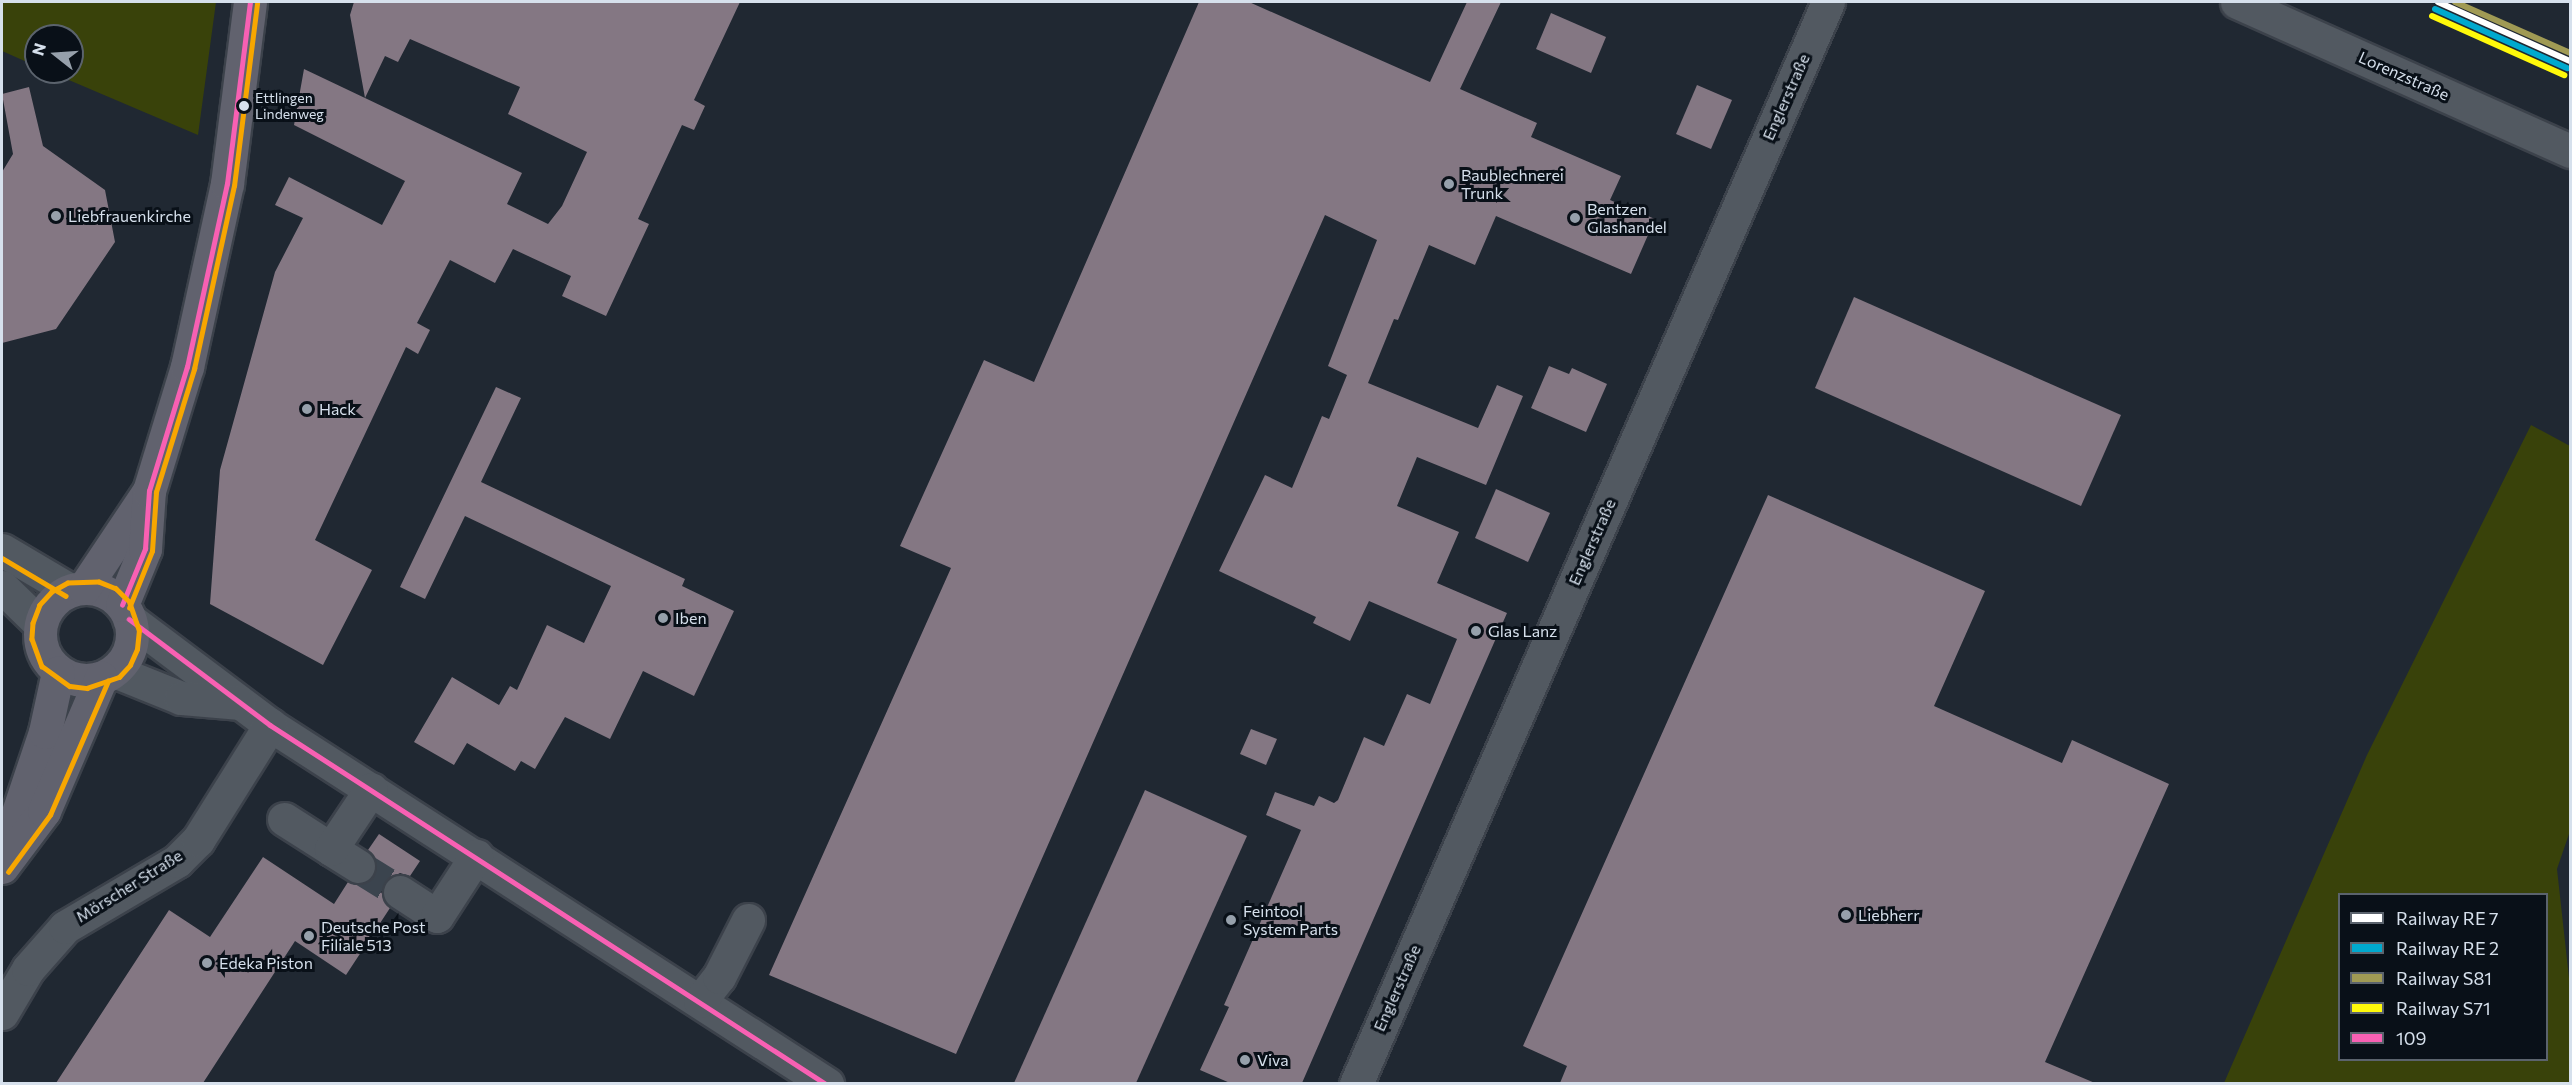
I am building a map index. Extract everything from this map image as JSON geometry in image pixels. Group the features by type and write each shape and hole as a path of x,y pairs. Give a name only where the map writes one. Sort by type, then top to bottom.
{"main road":[{"path":"2,865 44,812 108,675 130,648 126,612 145,549 148,490 187,367 227,184 250,2"},
{"path":"108,675 71,679 58,672 42,650 40,624 46,609 77,589 148,490"},
{"path":"77,589 105,592 126,612"},
{"path":"2,865 45,732 58,672"}],"street":[{"name":"Englerstraße","path":"1356,1083 1828,2"},
{"name":"Lorenzstraße","path":"2237,2 2571,151"},
{"path":"2,550 77,589"},
{"path":"2,587 40,624"},
{"path":"126,612 239,703 270,725 827,1083"},
{"path":"108,675 181,698 239,703"},
{"name":"Mörscher Straße","path":"2,1013 28,969 65,927 177,861 198,840 270,725"},
{"path":"331,849 371,789"},
{"path":"284,819 358,866"},
{"path":"400,892 437,916 476,856"},
{"path":"700,1001 719,977 748,920"}],"green space":[{"path":"2,2 216,2 198,135 78,84 84,84 84,24 24,24 24,61 2,51"},
{"path":"2531,425 2570,446 2570,831 2557,869 2570,987 2570,1083 2224,1083 2367,755"}],"building":[{"path":"354,2 740,2 694,100 705,106 694,130 682,125 638,219 649,224 606,316 562,296 571,276 513,249 495,283 450,260 417,323 430,330 418,354 406,347 315,540 372,570 323,665 210,604 220,470 275,272 303,218 275,205 289,177 382,225 405,181 294,125 304,69 365,98 350,15","holes":["410,39 520,87 508,114 587,152 562,206 548,224 507,204 522,173 365,98 385,56 398,62"]},
{"path":"1199,2 1249,2 1430,82 1467,2 1501,2 1460,89 1537,123 1531,137 1621,176 1610,200 1655,219 1631,274 1496,216 1475,265 1429,245 1398,320 1394,319 1368,383 1478,428 1497,385 1523,396 1486,485 1417,457 1397,506 1459,532 1437,583 1507,613 1302,1083 1230,1083 1200,1070 1229,1007 1224,1005 1301,830 1266,815 1275,792 1314,806 1319,796 1334,803 1338,800 1364,737 1384,746 1407,694 1430,704 1457,639 1369,601 1350,641 1313,623 1316,617 1219,571 1265,475 1292,488 1322,416 1329,419 1347,375 1328,366 1377,240 1325,215 956,1054 769,975 951,568 900,546 984,360 1034,382"},
{"path":"1551,13 1606,37 1591,73 1536,49"},
{"path":"1697,85 1732,100 1711,149 1676,134"},
{"name":"Liebfrauenkirche","path":"29,87 43,146 105,190 115,242 56,329 2,343 2,172 13,154 2,94"},
{"path":"1854,297 2121,415 2081,506 1815,388"},
{"path":"1549,366 1569,374 1572,368 1607,384 1586,432 1531,408"},
{"name":"Iben","path":"496,387 521,398 481,482 685,579 682,586 734,611 694,696 643,671 610,739 565,717 535,769 521,761 515,771 467,743 454,765 414,742 452,677 499,705 510,686 517,690 547,625 584,643 611,586 465,516 425,599 400,587"},
{"path":"1496,489 1550,513 1528,562 1475,538"},
{"name":"Liebherr","path":"1768,495 1985,591 1934,706 2062,763 2072,740 2169,784 2045,1062 2095,1083 1560,1083 1567,1066 1523,1046"},
{"path":"1251,729 1277,739 1266,765 1240,754"},
{"name":"Feintool System Parts","path":"1145,790 1247,836 1136,1083 1014,1083"},
{"name":"Edeka Piston","path":"379,834 420,861 410,876 400,873 385,881 381,892 390,908 346,975 295,941 203,1083 56,1083 169,910 210,937 263,857 334,904 348,882 358,885 373,876 377,866 368,850"}],"tunnel":[{"path":"358,866 400,892"}],"transit line":[{"name":"109","path":"122,605 145,549 149,491 187,367 227,184 250,2"},
{"path":"2438,2 2570,61"},
{"path":"129,608 152,551 156,492 194,369 234,186 257,3"},
{"path":"2435,9 2567,68"},
{"path":"2,558 66,596"},
{"path":"127,600 116,589 99,582 68,583 52,592 40,605 33,623 32,639 42,666 70,686 87,688 119,677 130,665 137,649 139,631 129,602"},
{"name":"109","path":"129,619 270,725 826,1084"},
{"path":"8,872 50,815 108,681"}],"rail line":[{"name":"S81","path":"2455,2 2570,53"},
{"name":"S71","path":"2432,16 2564,75"}],"place":[{"name":"Ettlingen Lindenweg","path":"244,106"},
{"name":"Baublechnerei Trunk","path":"1449,184"},
{"name":"Liebfrauenkirche","path":"56,216"},
{"name":"Bentzen Glashandel","path":"1575,218"},
{"name":"Hack","path":"307,409"},
{"name":"Iben","path":"663,618"},
{"name":"Glas Lanz","path":"1476,631"},
{"name":"Liebherr","path":"1846,915"},
{"name":"Feintool System Parts","path":"1231,920"},
{"name":"Deutsche Post Filiale 513","path":"309,936"},
{"name":"Edeka Piston","path":"207,963"},
{"name":"Viva","path":"1245,1060"}]}
